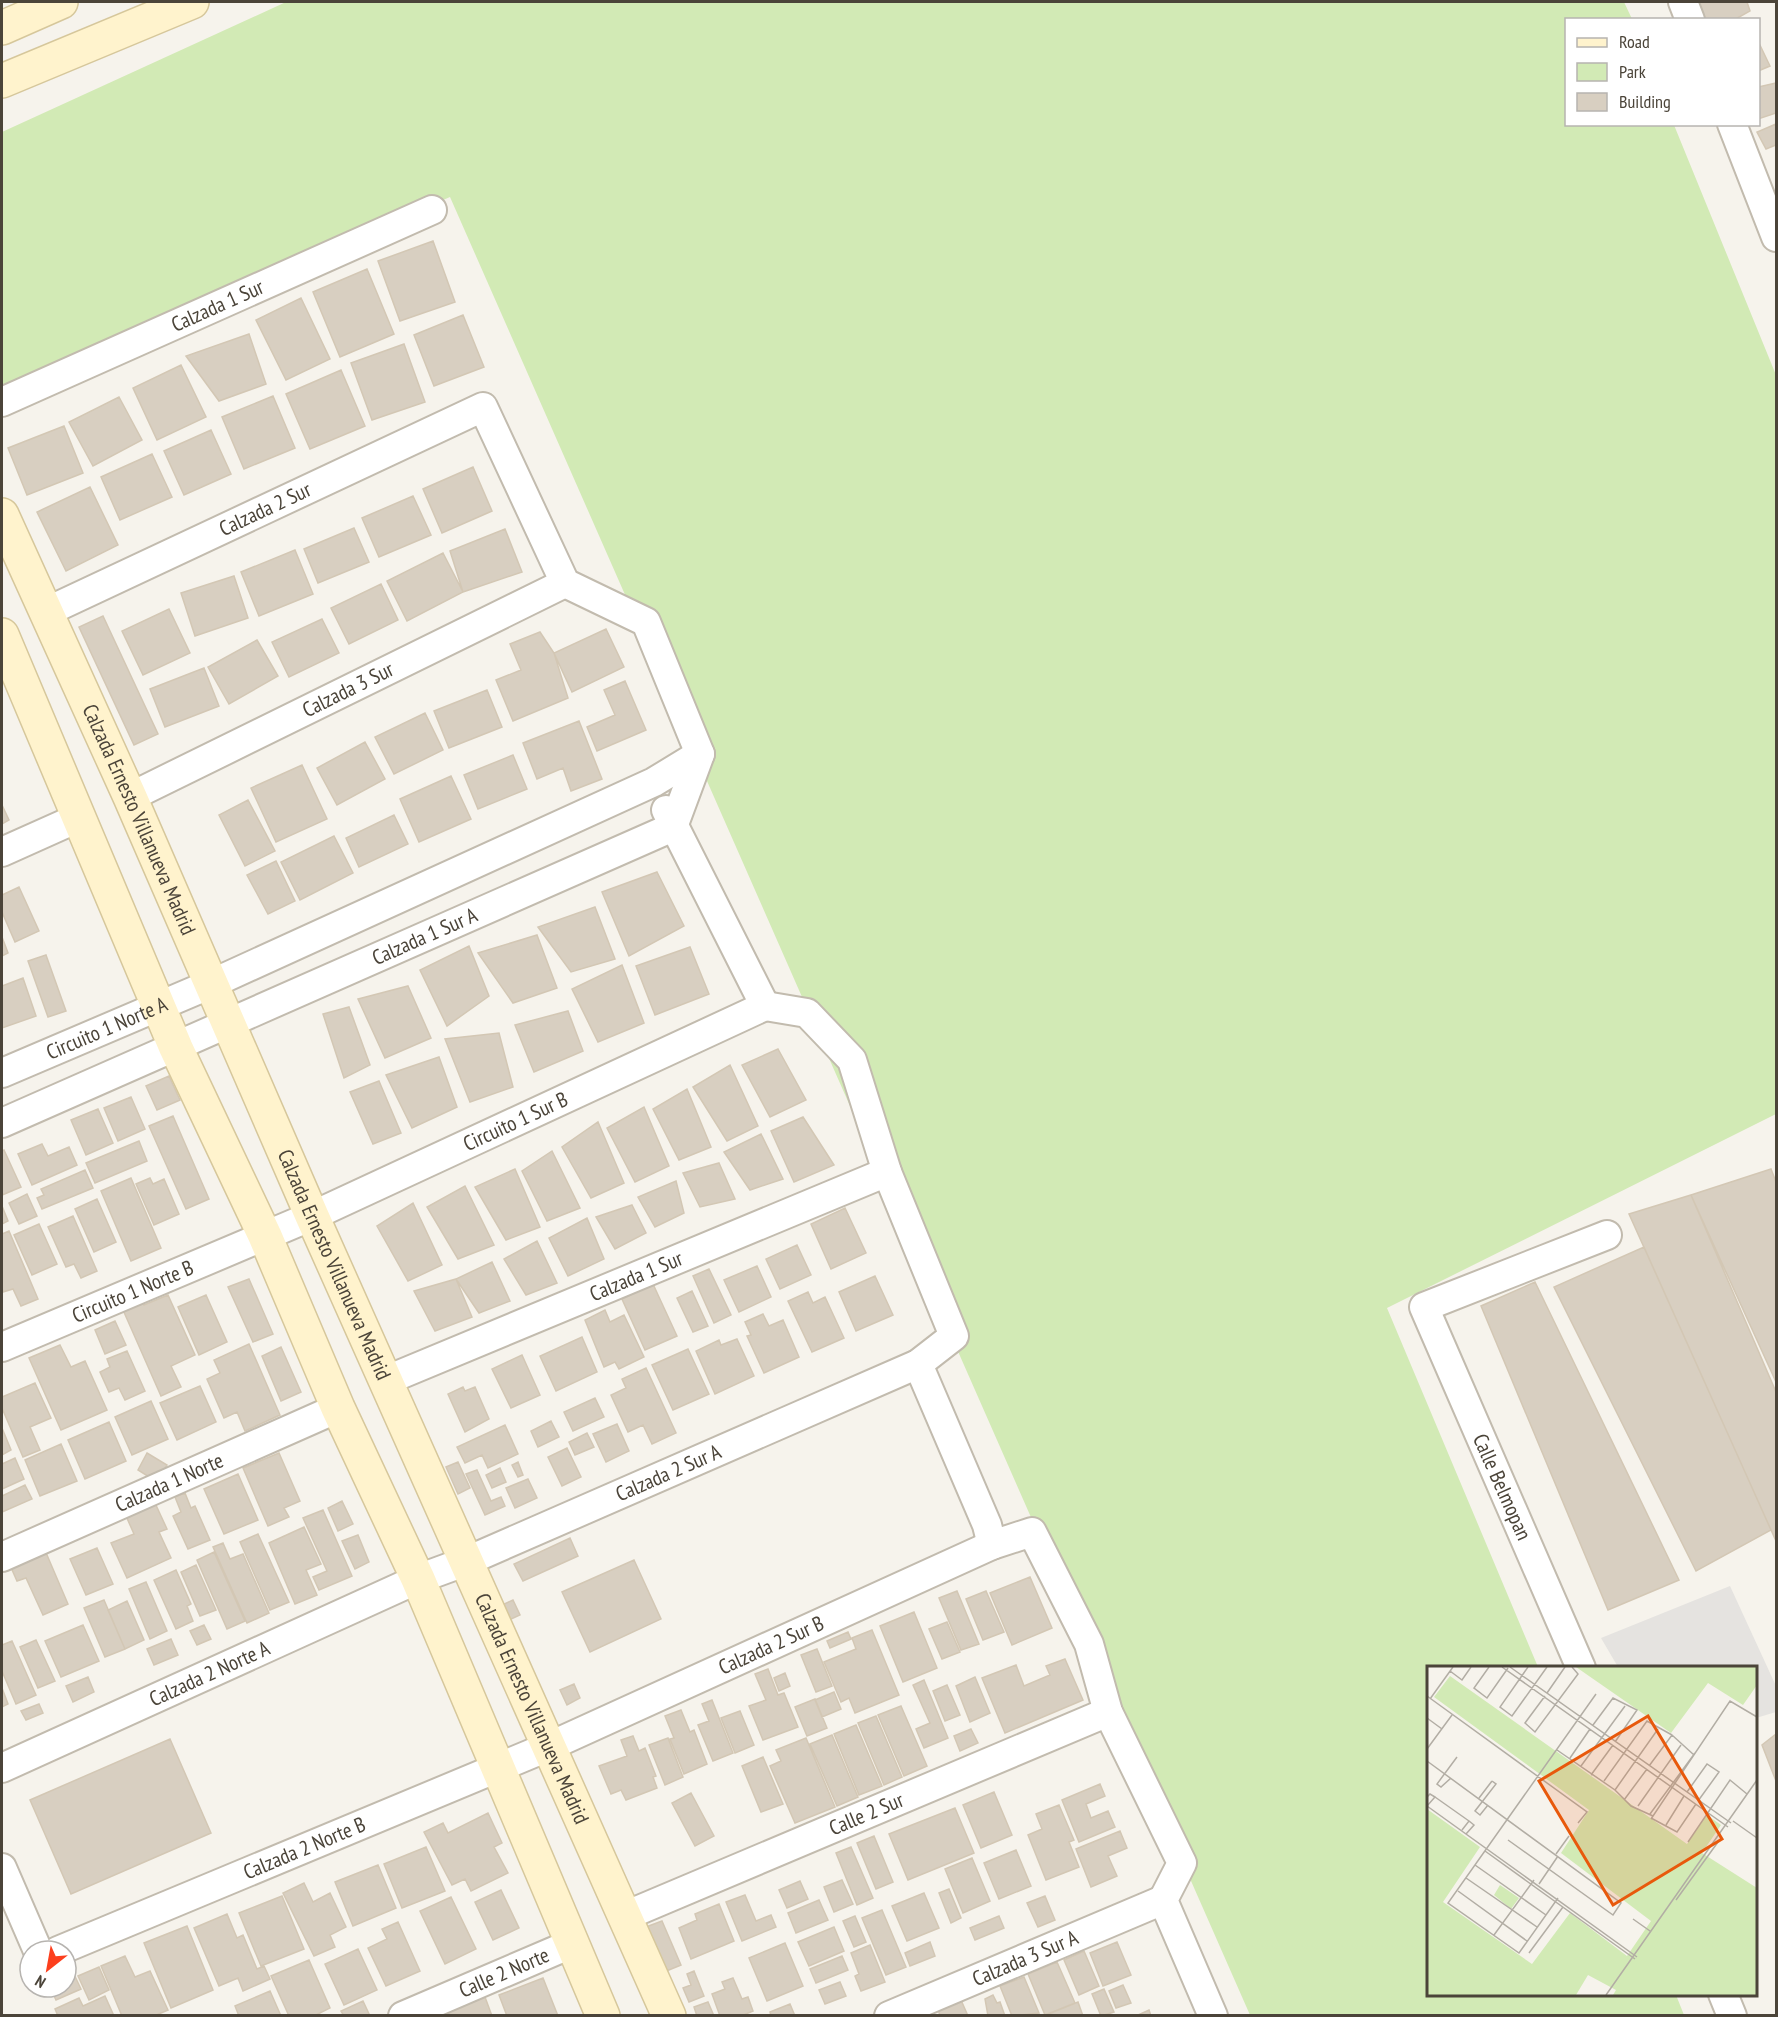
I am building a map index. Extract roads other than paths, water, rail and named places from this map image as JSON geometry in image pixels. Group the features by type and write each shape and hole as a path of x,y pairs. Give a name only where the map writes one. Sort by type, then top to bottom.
{"street":[{"path":"2,28 61,2"},
{"path":"2,81 192,2"},
{"path":"1683,2 1689,18"},
{"path":"1733,126 1776,237"},
{"name":"Calzada 1 Sur","path":"2,402 432,210"},
{"name":"Calzada 2 Sur","path":"46,612 483,407 565,583"},
{"name":"Calzada Ernesto Villanueva Madrid","path":"2,515 130,797 312,1216 669,2016"},
{"path":"565,583 646,622 700,754 673,827"},
{"name":"Calzada 3 Sur","path":"130,797 565,583"},
{"path":"2,635 177,1048 265,1236 338,1408 418,1579 603,2016"},
{"path":"212,984 654,782 700,754"},
{"path":"654,782 673,827 765,1006 807,1013 852,1060 887,1172"},
{"path":"2,852 80,817"},
{"name":"Calzada 1 Sur A","path":"177,1048 673,827"},
{"name":"Circuito 1 Norte A","path":"2,1073 212,984"},
{"name":"Circuito 1 Sur B","path":"265,1236 765,1006"},
{"path":"2,1123 177,1048"},
{"name":"Calzada 1 Sur","path":"387,1380 887,1172"},
{"name":"Calzada 2 Sur A","path":"418,1579 467,1561 918,1364 954,1336 887,1172"},
{"name":"Calle Belmopan","path":"1580,1666 1424,1308 1607,1235"},
{"name":"Circuito 1 Norte B","path":"2,1347 265,1236"},
{"path":"918,1364 987,1525 992,1545"},
{"name":"Calzada 1 Norte","path":"2,1557 338,1408"},
{"name":"Calzada 2 Sur B","path":"550,1746 992,1545 1032,1532 1089,1644 1108,1712"},
{"name":"Calzada 2 Norte A","path":"2,1768 418,1579"},
{"path":"1108,1712 1182,1863 1164,1900 1213,2016"},
{"name":"Calle 2 Sur","path":"625,1916 1108,1712"},
{"name":"Calzada 2 Norte B","path":"78,1943 550,1746"},
{"path":"2,1868 33,1939"},
{"name":"Calzada 3 Sur A","path":"889,2016 1164,1900"},
{"name":"Calle 2 Norte","path":"403,2016 571,1944"},
{"path":"1723,1996 1732,2016"}]}
